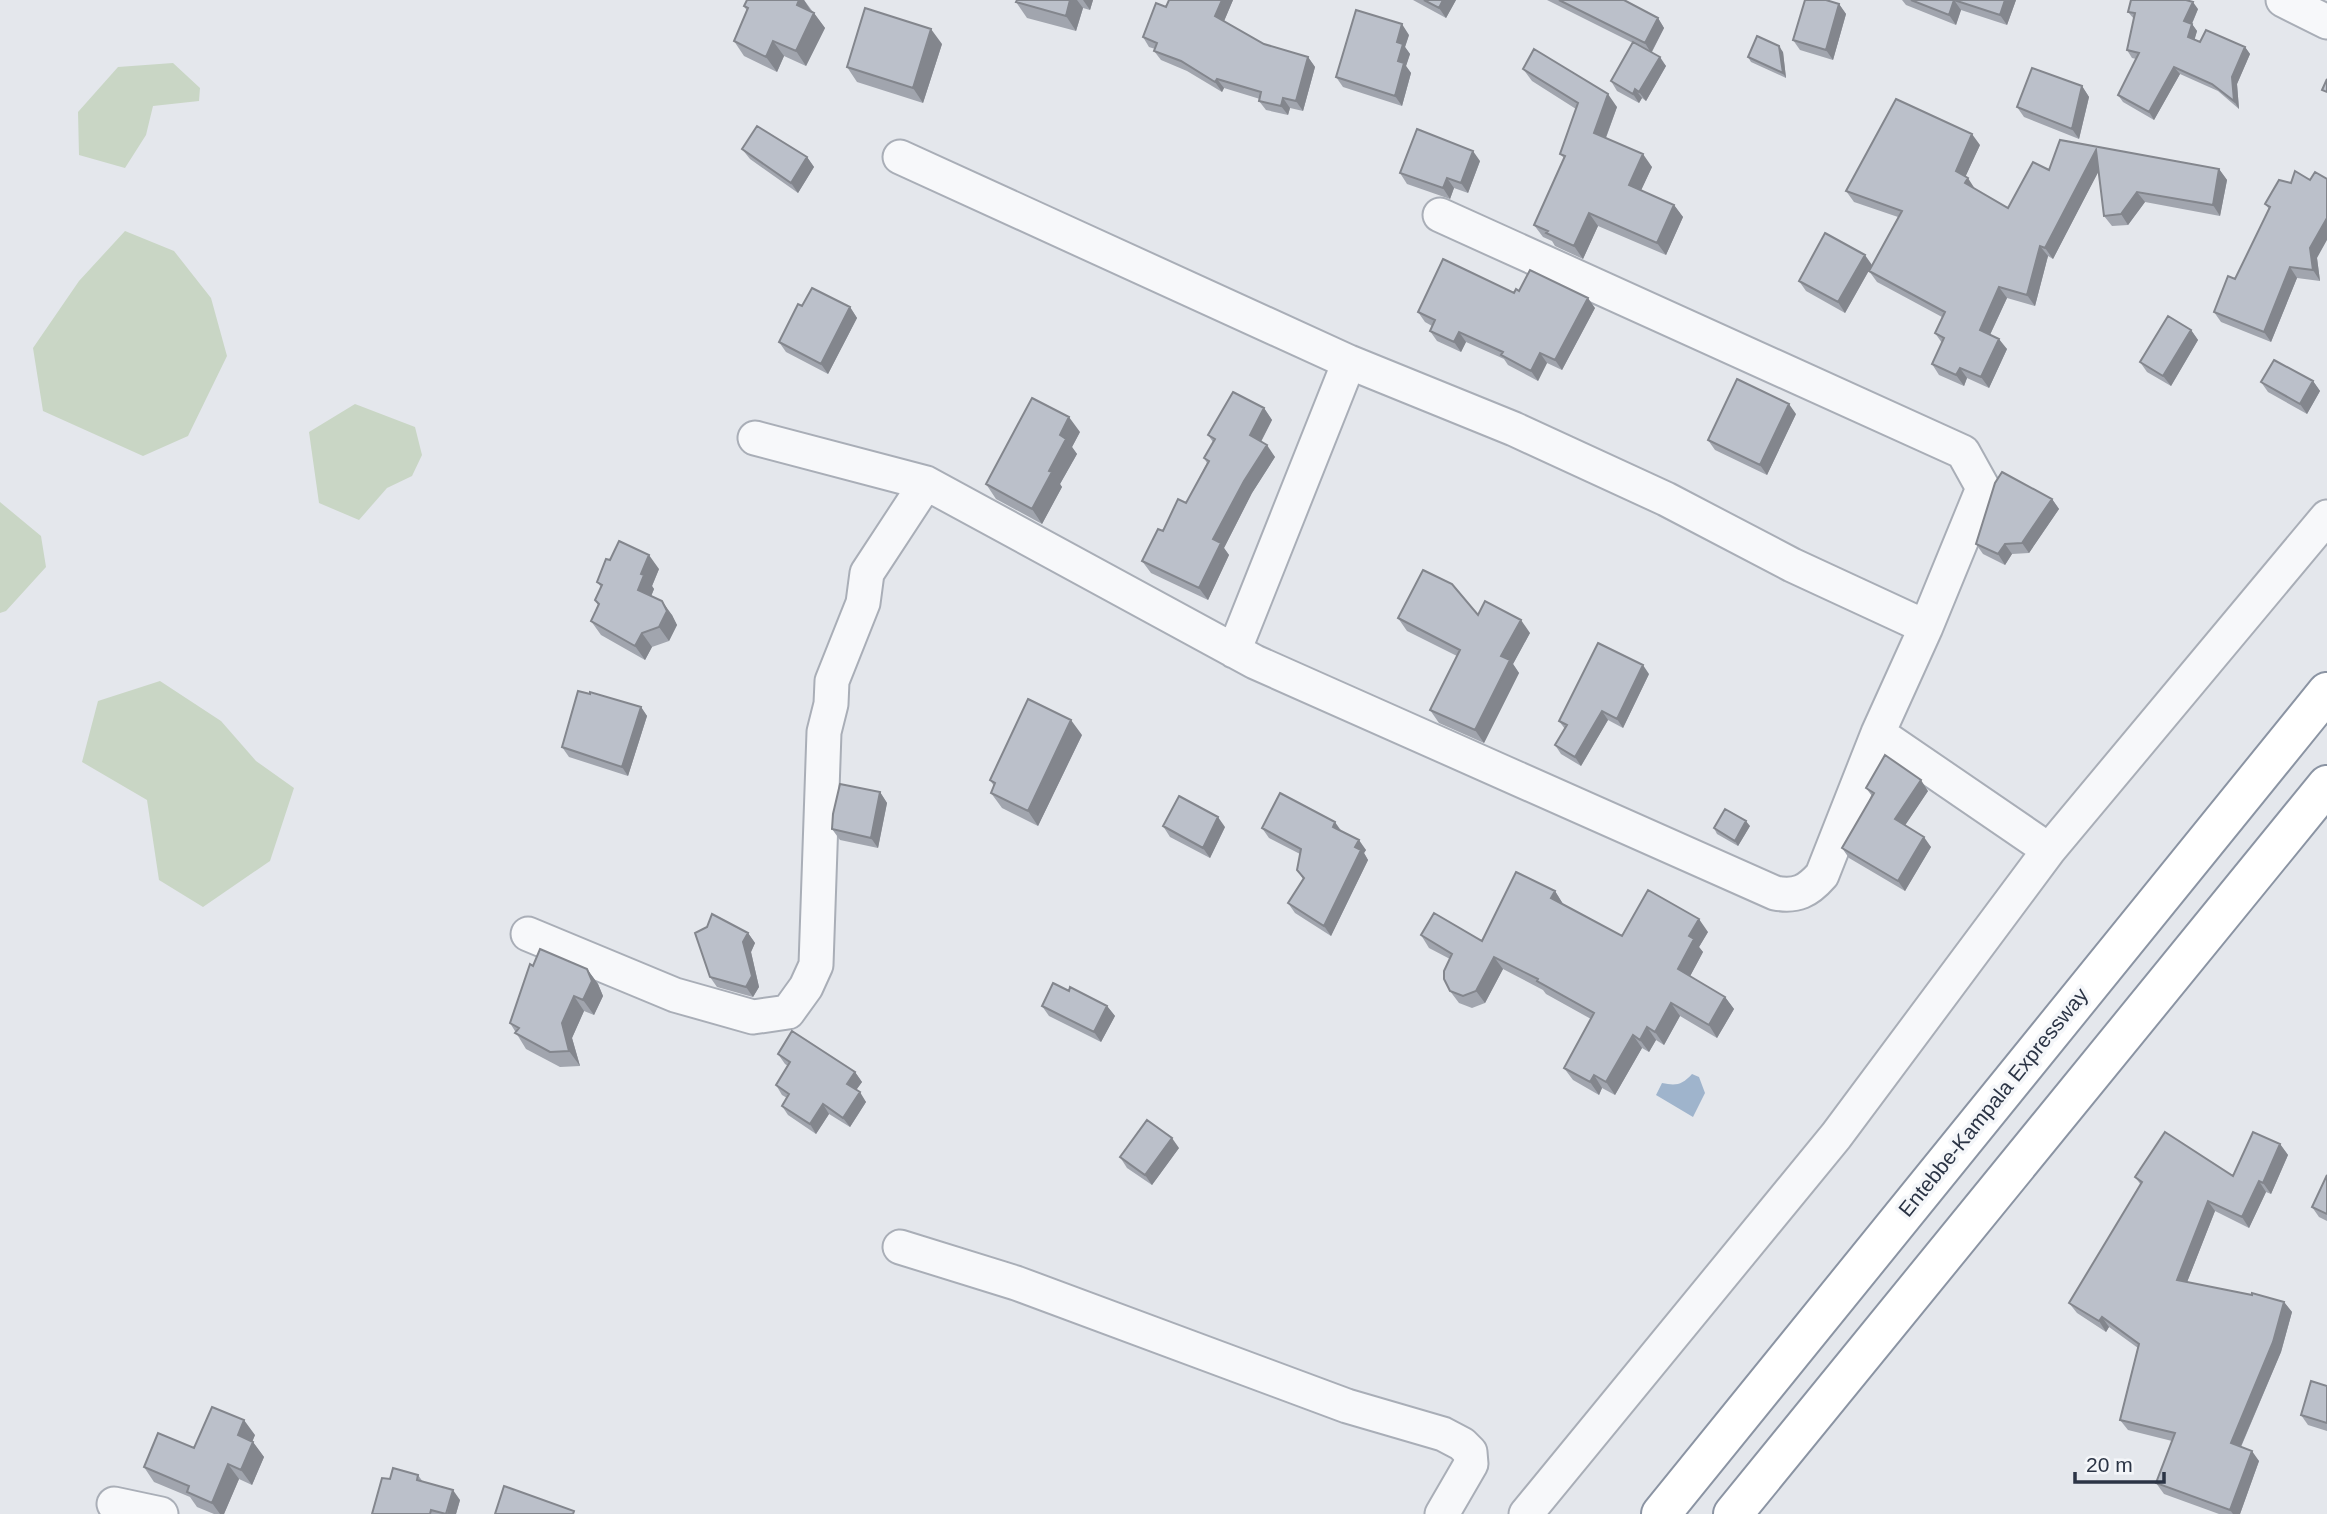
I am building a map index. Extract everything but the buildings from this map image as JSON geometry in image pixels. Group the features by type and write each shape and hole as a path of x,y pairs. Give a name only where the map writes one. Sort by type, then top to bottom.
{"highway":[{"name":"Entebbe-Kampala Expressway","path":"1661,1514 2327,692"},
{"path":"1733,1514 2327,785"}],"street":[{"path":"2283,0 2327,22"},
{"path":"900,157 1349,362 1514,429 1666,499 1792,565 1926,627"},
{"path":"755,438 926,483 1234,651 1762,888 1790,896 1811,888 1822,875 1878,733 1926,627 1983,488 1962,452 1440,215"},
{"path":"1234,651 1349,362"},
{"path":"528,934 675,995 753,1017 788,1012 806,988 816,965 824,732 831,704 832,681 863,603 867,573 926,483"},
{"path":"1526,1514 1836,1136 2049,850 2327,517"},
{"path":"1878,733 2049,850"},
{"path":"900,1247 1016,1283 1347,1406 1443,1434 1462,1444 1470,1452 1471,1464 1442,1514"},
{"path":"114,1504 161,1514"}],"green space":[{"path":"173,63 200,88 199,101 153,106 146,135 125,168 79,155 78,112 118,67"},
{"path":"125,231 174,251 211,298 227,356 188,436 143,456 43,411 33,348 79,281"},
{"path":"355,404 415,427 422,455 412,476 387,488 359,520 319,503 309,432"},
{"path":"0,502 41,536 46,567 6,611 0,613"},
{"path":"160,681 221,721 256,761 294,788 270,861 203,907 159,880 147,800 82,762 98,701"}],"water":[{"path":"1692,1074 1699,1077 1705,1093 1693,1117 1656,1095 1662,1083 1678,1084"}]}
